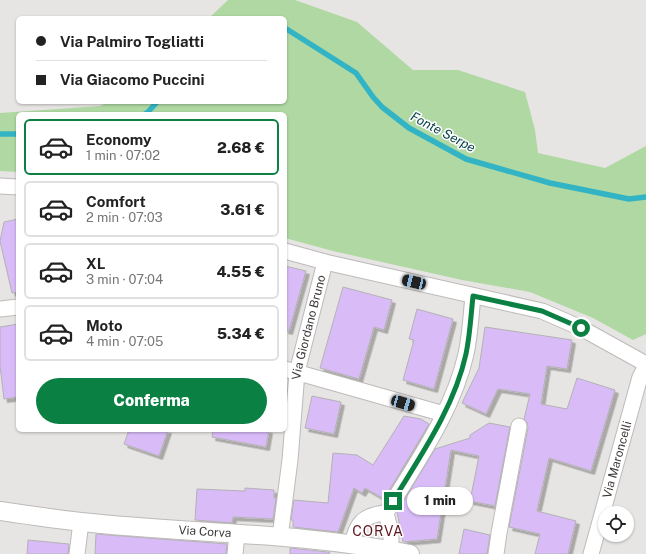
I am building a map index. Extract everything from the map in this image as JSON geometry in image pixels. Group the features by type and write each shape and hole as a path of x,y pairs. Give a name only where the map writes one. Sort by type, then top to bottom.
{"street":[{"path":"0,186 16,186"},
{"path":"287,252 325,262 542,311 581,328 646,365"},
{"name":"Via Giordano Bruno","path":"280,537 290,460 291,370 325,262"},
{"path":"390,550 392,543 391,532 386,513 431,440 444,414 458,379 466,353 473,296"},
{"path":"0,309 16,307"},
{"name":"Via Maroncelli","path":"591,554 640,377 646,365"},
{"path":"291,370 444,414"},
{"path":"496,554 519,426"},
{"name":"Via Corva","path":"0,511 81,522 280,537 352,545 410,554"},
{"path":"352,545 354,534 361,522 376,514 386,513"},
{"path":"77,554 81,522"},
{"path":"235,554 237,534"}],"green space":[{"path":"228,0 295,0 357,22 413,70 458,70 525,92 535,130 538,153 605,168 646,146 646,334 633,340 593,318 530,292 462,280 333,251 287,239 287,112 16,112 16,172 0,171 0,113 100,106 104,104 287,104 287,16 211,16"}],"building":[{"path":"16,219 16,292 12,293 0,241 4,222"},
{"path":"287,266 306,271 289,331 287,330"},
{"path":"343,287 392,300 384,330 374,327 359,379 320,368"},
{"path":"417,309 453,319 434,389 403,380 414,340 409,339"},
{"path":"16,324 16,397 4,399 0,366 0,327"},
{"path":"485,327 572,340 567,369 547,366 541,404 567,409 577,378 615,390 591,471 549,458 537,511 576,521 568,554 535,554 540,534 509,527 528,428 524,419 530,394 498,389 486,414 462,403 479,368"},
{"path":"312,396 341,402 334,434 305,428"},
{"path":"404,416 421,419 429,424 384,499 365,488 362,493 354,488 338,532 293,527 293,520 291,520 294,500 328,503 333,453 357,455 373,465"},
{"path":"489,423 510,427 495,506 470,501 479,456 451,450 437,539 403,542 397,512 435,449 470,438 470,435"},
{"path":"128,432 167,432 159,456 124,444"},
{"path":"213,432 269,432 266,447 212,437"},
{"path":"245,488 274,490 274,498 276,498 273,519 233,517 232,523 195,520 197,489 245,491"},
{"path":"464,529 490,535 487,554 459,554"},
{"path":"96,534 227,544 226,554 95,554"},
{"path":"28,540 69,544 68,554 27,554"},
{"path":"290,548 330,552 329,554 290,554"}],"waterway":[{"name":"Fonte Serpe","path":"287,29 356,73 382,107 409,128 466,159 550,183 629,199 646,197"},
{"name":"Fonte Serpe","path":"148,112 155,104"},
{"name":"Fonte Serpe","path":"0,134 16,134"}],"district":[{"name":"CORVA","path":"378,531"}],"route":[{"path":"393,501 431,440 444,414 463,367 469,341 473,296 542,311 581,328"}]}
